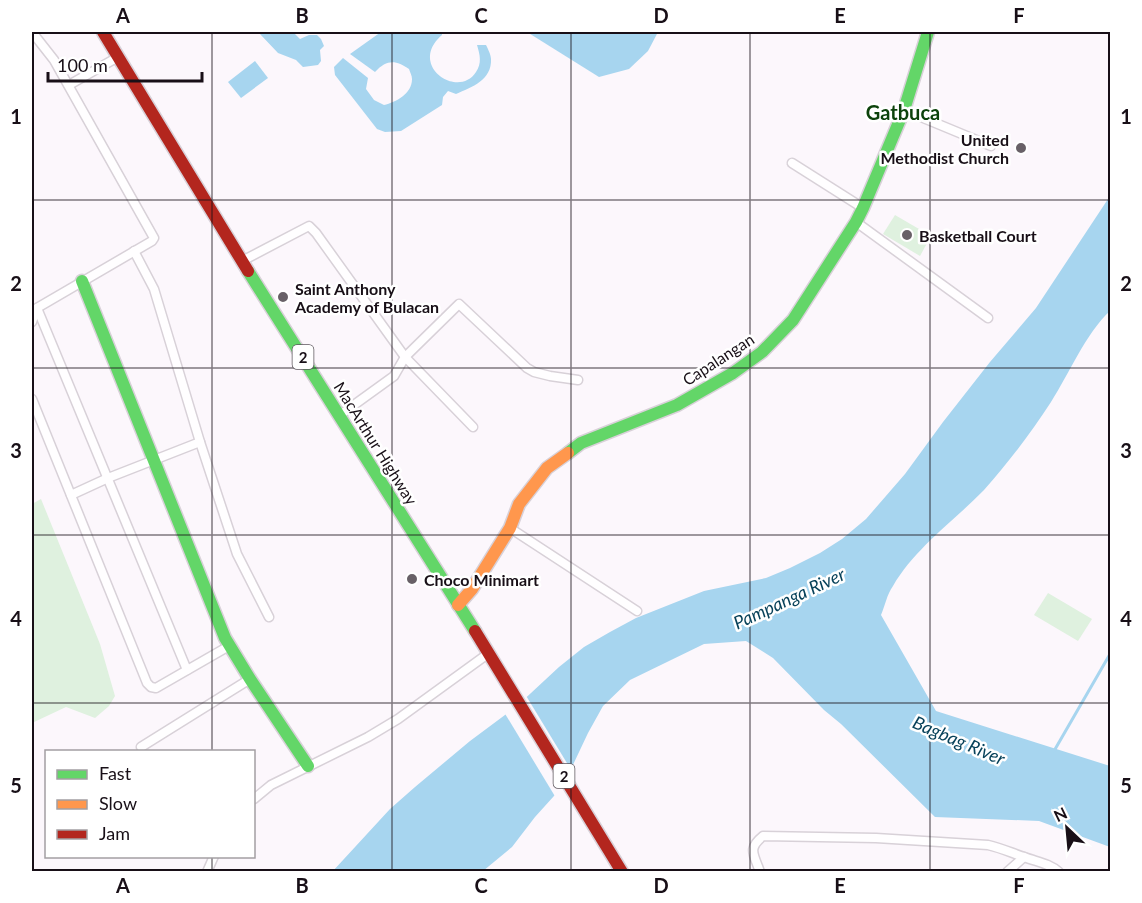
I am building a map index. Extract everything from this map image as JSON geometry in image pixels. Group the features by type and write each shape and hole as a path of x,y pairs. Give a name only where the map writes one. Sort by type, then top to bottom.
{"main road":[{"name":"MacArthur Highway","path":"103,32 242,261 489,652 622,872"},
{"name":"Capalangan","path":"458,605 472,589 510,528 519,504 547,468 581,444 676,405 733,373 762,352 793,320 863,208 904,110 928,32"},
{"path":"82,281 229,646 308,766"}],"street":[{"path":"32,32 54,60 69,85 154,238 152,242 37,308 32,322"},
{"path":"69,85 118,57"},
{"path":"904,110 991,146"},
{"path":"792,163 863,208"},
{"path":"856,222 988,318"},
{"path":"242,261 309,226 405,357 473,427"},
{"path":"134,251 154,289 200,442 237,554 269,617"},
{"path":"340,415 394,376 405,357 459,304 527,368 534,372 578,380"},
{"path":"37,308 186,670"},
{"path":"32,399 147,683 156,688 229,646"},
{"path":"71,495 200,442"},
{"path":"510,528 637,611"},
{"path":"255,798 271,785 368,737 398,719 489,652"},
{"path":"141,747 250,680"},
{"path":"759,872 753,850 754,843 763,836 876,838 988,845 1051,865 1059,872"},
{"path":"1007,872 1024,857"},
{"path":"207,872 213,858"}],"green space":[{"name":"Basketball Court","path":"895,215 931,236 920,256 883,234"},
{"path":"41,499 100,644 115,696 109,706 95,718 66,707 32,723 32,504"},
{"path":"1048,593 1092,619 1078,641 1034,615"}],"water":[{"path":"262,32 293,32 300,39 309,35 317,35 324,46 320,50 321,61 318,65 303,67 296,60 278,53 260,34"},
{"path":"381,32 442,32 433,46 430,57 439,75 448,81 468,80 479,65 477,45 486,45 491,57 488,72 480,82 456,94 448,91 443,97 442,105 401,131 385,132 377,129 335,75 334,67 343,58 368,78 366,89 374,100 384,105 402,96 411,84 409,69 392,62 375,72 350,54"},
{"path":"527,32 658,32 648,51 629,69 599,77"},
{"path":"255,61 268,78 241,98 228,82"},
{"path":"1110,196 1110,311 1093,331 1051,402 1019,448 984,490 912,559 891,589 881,615 936,711 1110,766 1110,847 1039,821 935,817 773,658 746,641 704,644 630,680 603,706 563,786 512,847 483,871 332,872 390,809 470,741 517,706 584,647 636,618 704,591 766,578 790,568 842,539 866,519 905,474 990,362 1036,308"}],"pier":[{"path":"525,694 573,773 566,787 556,798 504,712"}],"waterway":[{"path":"1054,751 1110,654"}],"traffic: fast":[{"path":"568,453 581,443 677,405 733,373 762,352 793,320 863,208 904,110 928,32"},
{"path":"248,271 475,631"},
{"path":"82,281 225,638 308,766"}],"traffic: slow":[{"path":"458,605 472,589 510,528 519,504 547,468 568,453"}],"traffic: jam":[{"path":"103,32 248,271"},
{"path":"475,631 622,872"}],"place":[{"name":"United Methodist Church","path":"1021,148"},
{"name":"Basketball Court","path":"907,235"},
{"name":"Saint Anthony Academy of Bulacan","path":"283,297"},
{"name":"Choco Minimart","path":"412,579"}],"district":[{"name":"Gatbuca","path":"903,112"}],"water label":[{"name":"Pampanga River","path":"789,598"},
{"name":"Bagbag River","path":"959,740"}]}
